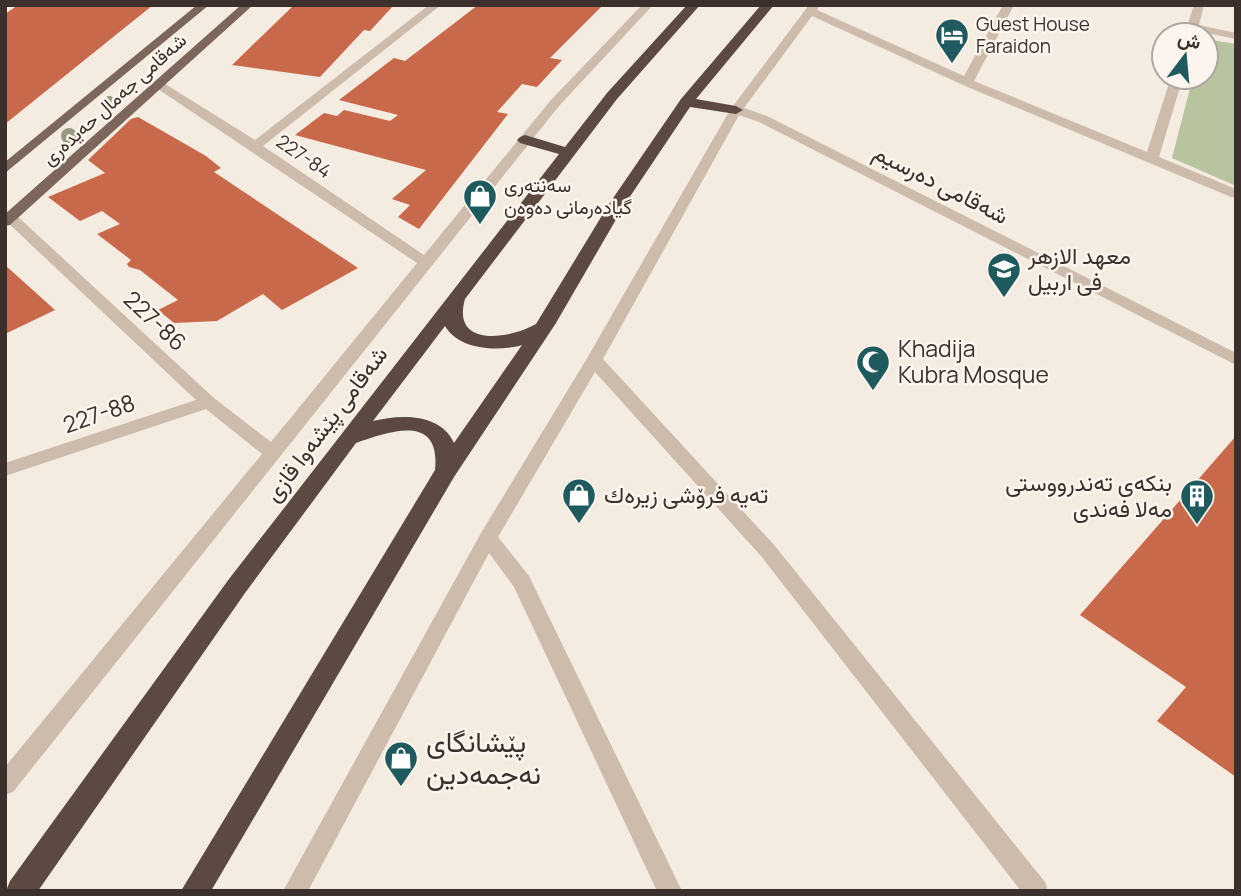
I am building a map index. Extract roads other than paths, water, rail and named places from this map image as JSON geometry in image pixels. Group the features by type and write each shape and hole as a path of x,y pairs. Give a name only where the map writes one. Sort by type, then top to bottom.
{"highway":[{"name":"شەقامی پێشەوا قازی","path":"20,891 237,586 343,445 567,152 612,96 694,5"},
{"path":"195,891 446,471 547,323 617,204 686,102 768,5"},
{"path":"686,102 736,110"},
{"path":"525,140 567,152"},
{"path":"456,299 451,310 456,326 465,335 480,341 506,343 524,340 539,332 547,323"},
{"path":"343,445 359,432 378,425 418,425 435,433 446,444 449,460 446,471"}],"main road":[{"name":"شەقامی جەمال حەیدەری","path":"5,169 204,5"},
{"name":"شەقامی جەمال حەیدەری","path":"8,220 248,5"}],"street":[{"path":"255,146 436,5"},
{"path":"5,785 525,140 596,58 648,5"},
{"path":"967,82 1009,5"},
{"path":"295,891 488,538 736,110 813,8 967,82 1236,194"},
{"name":"227-84","path":"158,85 255,146 425,262"},
{"path":"1152,158 1173,91"},
{"name":"شەقامی دەرسیم","path":"736,110 763,119 1236,360"},
{"name":"227-86","path":"8,220 208,401 273,453"},
{"path":"594,359 768,551 1036,891"},
{"name":"227-88","path":"5,470 208,401"},
{"path":"488,538 522,582 670,891"}],"place":[{"name":"Guest House Faraidon","path":"952,65"},
{"name":"سەنتەری گیادەرمانی دەوەن","path":"480,226"},
{"name":"معهد الازهر فی اربیل","path":"1004,299"},
{"name":"Khadija Kubra Mosque","path":"873,392"},
{"name":"تەیە فرۆشی زیرەك","path":"579,525"},
{"name":"بنکەی تەندرووستی مەلا فەندی","path":"1197,526"},
{"name":"پێشانگای نەجمەدین","path":"401,788"}]}
